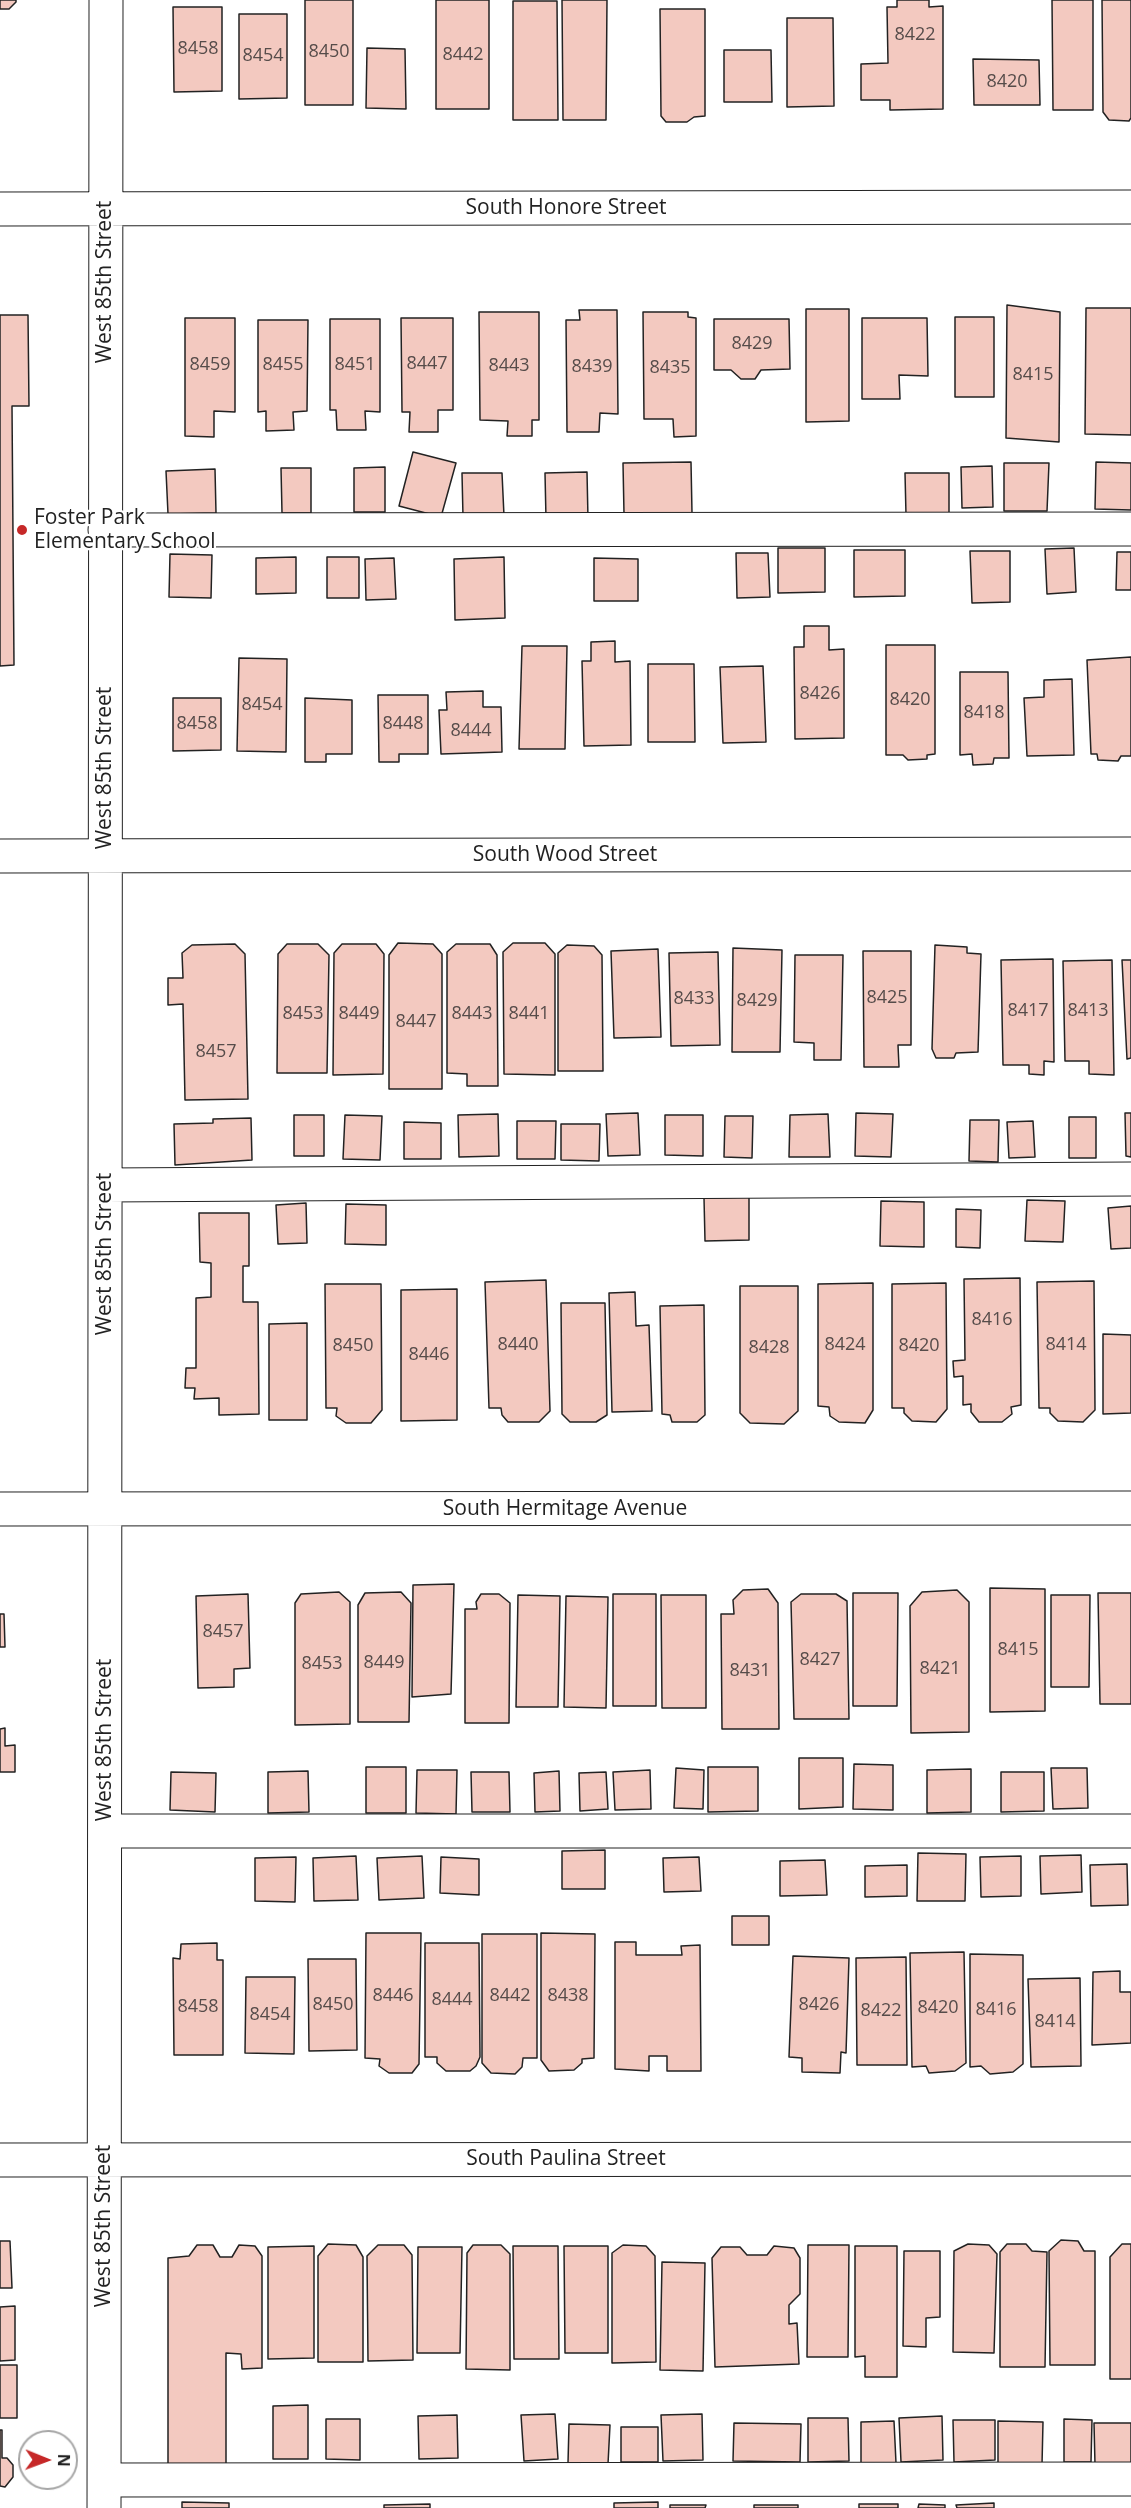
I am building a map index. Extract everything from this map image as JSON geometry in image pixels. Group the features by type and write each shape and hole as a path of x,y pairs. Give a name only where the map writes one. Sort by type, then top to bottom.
{"street":[{"name":"West 85th Street","path":"104,2494 106,0"},
{"name":"South Honore Street","path":"0,209 1131,207"},
{"path":"105,530 1131,529"},
{"name":"South Wood Street","path":"0,856 1131,854"},
{"path":"105,1185 1131,1179"},
{"name":"South Hermitage Avenue","path":"0,1509 1131,1508"},
{"path":"105,1831 1131,1831"},
{"name":"South Paulina Street","path":"0,2160 1131,2158"},
{"path":"104,2494 1131,2479"}],"building":[{"path":"0,0 16,0 16,2 9,9 0,9"},
{"path":"305,0 353,0 353,105 305,105"},
{"path":"436,0 489,0 489,109 436,109"},
{"path":"562,0 607,0 606,120 563,120"},
{"path":"897,0 929,0 929,7 943,6 943,109 890,110 890,100 861,100 861,64 888,63 887,7 897,7"},
{"path":"1052,0 1093,0 1093,110 1053,110"},
{"path":"1102,0 1131,0 1131,118 1129,121 1109,120 1103,112"},
{"path":"513,1 557,1 558,120 513,120"},
{"path":"173,7 222,7 222,91 174,92"},
{"path":"660,9 705,9 705,116 694,117 687,122 666,122 661,116"},
{"path":"239,14 287,14 287,98 239,99"},
{"path":"787,18 833,18 834,106 787,107"},
{"path":"367,48 405,49 406,109 366,108"},
{"path":"724,50 771,50 772,102 724,102"},
{"path":"973,59 1039,60 1040,105 974,105"},
{"path":"1007,305 1060,312 1059,442 1006,438"},
{"path":"1086,308 1131,308 1131,435 1085,434"},
{"path":"806,309 849,309 849,421 806,422"},
{"path":"579,310 617,310 618,414 600,413 599,432 567,432 566,320 580,320"},
{"path":"479,312 539,312 539,420 532,420 532,436 507,436 508,421 480,420"},
{"path":"643,312 688,312 688,317 696,318 696,436 674,437 673,419 644,419"},
{"path":"0,315 28,315 29,406 12,406 14,665 0,666"},
{"path":"955,317 994,317 994,397 955,397"},
{"path":"185,318 235,318 235,412 214,411 214,437 185,436"},
{"path":"401,318 453,318 453,410 438,410 438,432 409,432 410,412 402,412"},
{"path":"862,318 927,318 928,376 899,375 900,399 862,399"},
{"path":"330,319 380,319 380,412 365,411 366,430 337,430 336,410 330,410"},
{"path":"714,319 789,319 790,369 761,370 755,379 741,379 731,370 714,370"},
{"path":"258,320 308,320 307,411 293,412 294,430 266,431 266,411 258,412"},
{"path":"413,452 456,463 441,517 399,506"},
{"path":"691,462 692,513 624,514 623,463"},
{"path":"1096,462 1131,463 1131,510 1095,509"},
{"path":"1004,463 1049,463 1047,511 1004,511"},
{"path":"992,466 993,507 962,508 961,467"},
{"path":"385,467 385,512 354,512 354,468"},
{"path":"281,468 311,468 311,513 282,513"},
{"path":"215,469 216,513 168,514 166,471"},
{"path":"587,472 588,519 546,519 545,473"},
{"path":"462,473 502,473 504,516 463,517"},
{"path":"905,473 949,473 949,515 906,515"},
{"path":"778,548 825,548 825,592 778,593"},
{"path":"1074,548 1076,592 1047,594 1045,549"},
{"path":"854,550 905,550 905,596 854,597"},
{"path":"970,551 1010,551 1010,602 972,603"},
{"path":"1117,552 1131,552 1131,590 1116,590"},
{"path":"736,553 768,553 770,597 737,598"},
{"path":"170,554 212,555 211,598 169,597"},
{"path":"296,557 296,593 256,594 256,558"},
{"path":"327,557 359,557 359,598 327,598"},
{"path":"504,557 505,618 455,620 454,559"},
{"path":"394,558 396,599 366,600 365,559"},
{"path":"594,558 638,559 638,601 594,601"},
{"path":"804,626 829,626 829,650 844,649 844,738 795,739 794,647 804,647"},
{"path":"615,641 615,662 630,661 631,745 584,746 582,661 591,661 591,642"},
{"path":"886,645 935,645 935,754 927,755 927,759 908,760 903,755 886,755"},
{"path":"522,646 567,646 565,749 519,749"},
{"path":"1131,657 1131,756 1121,756 1118,761 1098,760 1097,754 1091,754 1087,660"},
{"path":"239,658 287,659 286,752 237,751"},
{"path":"648,664 694,664 695,742 648,742"},
{"path":"763,666 766,742 723,743 720,667"},
{"path":"960,672 1008,672 1009,758 994,758 993,764 973,765 972,754 960,755"},
{"path":"1072,679 1074,755 1027,756 1024,698 1044,697 1044,680"},
{"path":"483,691 483,707 501,707 502,752 441,754 439,710 447,710 446,692"},
{"path":"378,695 428,695 428,754 399,754 399,762 379,762"},
{"path":"173,698 221,698 221,750 173,751"},
{"path":"305,698 352,700 352,754 326,754 326,762 305,762"},
{"path":"398,943 433,944 442,954 442,1089 389,1089 389,955"},
{"path":"513,943 545,943 555,954 555,1075 504,1074 503,952"},
{"path":"235,944 245,954 248,1099 185,1100 183,1004 168,1005 168,978 183,978 182,953 192,945"},
{"path":"287,944 318,944 329,955 327,1073 277,1073 278,954"},
{"path":"342,944 376,944 384,954 383,1074 333,1075 334,953"},
{"path":"456,944 490,944 497,955 498,1086 467,1086 467,1074 447,1073 447,952"},
{"path":"567,945 594,946 602,955 603,1071 558,1071 558,953"},
{"path":"935,945 967,947 967,953 981,954 978,1052 956,1053 954,1058 936,1058 932,1049"},
{"path":"733,948 782,950 780,1052 732,1052"},
{"path":"658,949 661,1037 614,1038 611,951"},
{"path":"863,951 911,951 911,1045 898,1045 899,1067 864,1067"},
{"path":"718,952 720,1045 671,1046 669,953"},
{"path":"795,955 843,955 841,1060 814,1060 814,1043 794,1042"},
{"path":"1053,959 1054,1062 1044,1061 1044,1075 1029,1074 1029,1065 1003,1065 1001,960"},
{"path":"1112,960 1114,1075 1089,1074 1089,1061 1065,1061 1063,961"},
{"path":"1122,960 1131,960 1131,1058 1127,1059"},
{"path":"638,1113 640,1155 608,1156 606,1114"},
{"path":"856,1113 893,1114 891,1157 855,1156"},
{"path":"1125,1113 1131,1113 1131,1157 1126,1156"},
{"path":"498,1114 499,1156 459,1157 458,1115"},
{"path":"828,1114 830,1157 789,1157 790,1115"},
{"path":"294,1115 324,1115 324,1156 294,1156"},
{"path":"345,1115 382,1116 380,1160 343,1159"},
{"path":"665,1115 703,1115 703,1156 665,1155"},
{"path":"725,1116 753,1116 752,1158 724,1157"},
{"path":"1069,1117 1096,1117 1096,1158 1069,1158"},
{"path":"251,1118 252,1160 175,1165 174,1124 213,1123 213,1119"},
{"path":"970,1120 999,1120 998,1162 969,1161"},
{"path":"517,1121 556,1121 555,1159 517,1159"},
{"path":"1033,1121 1035,1157 1009,1158 1007,1122"},
{"path":"404,1122 441,1123 441,1159 404,1159"},
{"path":"561,1124 600,1124 599,1161 561,1160"},
{"path":"749,1197 749,1240 705,1241 704,1198"},
{"path":"1027,1200 1065,1201 1063,1242 1025,1241"},
{"path":"881,1201 924,1202 924,1247 880,1246"},
{"path":"306,1203 307,1243 278,1244 276,1205"},
{"path":"346,1204 386,1205 386,1245 345,1244"},
{"path":"1131,1206 1131,1248 1111,1249 1108,1208"},
{"path":"956,1209 981,1210 980,1248 956,1247"},
{"path":"199,1213 249,1213 249,1266 243,1266 243,1302 258,1302 259,1414 219,1415 219,1398 194,1399 195,1388 185,1388 186,1368 196,1368 196,1298 211,1297 211,1263 200,1262"},
{"path":"1020,1278 1021,1405 1011,1407 1012,1414 1002,1422 979,1422 971,1412 971,1404 963,1405 963,1376 954,1377 953,1361 965,1360 964,1279"},
{"path":"546,1280 550,1411 539,1422 508,1422 502,1415 501,1408 489,1408 485,1282"},
{"path":"1094,1281 1095,1410 1083,1422 1058,1421 1050,1413 1050,1408 1039,1408 1037,1282"},
{"path":"873,1283 873,1410 865,1423 839,1422 830,1416 829,1407 818,1406 818,1284"},
{"path":"946,1283 947,1409 936,1422 912,1421 904,1413 904,1408 892,1408 892,1284"},
{"path":"325,1284 381,1284 382,1410 371,1423 346,1423 336,1416 337,1408 326,1408"},
{"path":"740,1286 798,1286 798,1411 784,1424 750,1423 740,1413"},
{"path":"457,1289 457,1420 401,1421 401,1290"},
{"path":"635,1292 636,1326 649,1325 652,1411 612,1412 609,1293"},
{"path":"561,1303 605,1303 607,1415 596,1422 570,1422 562,1414"},
{"path":"704,1305 705,1415 697,1422 672,1422 670,1415 662,1414 660,1306"},
{"path":"307,1323 307,1420 269,1420 269,1324"},
{"path":"1103,1334 1131,1335 1131,1413 1103,1414"},
{"path":"454,1584 451,1694 412,1697 413,1585"},
{"path":"990,1588 1045,1589 1045,1711 990,1712"},
{"path":"768,1589 778,1603 779,1729 722,1729 721,1614 734,1614 733,1600 743,1590"},
{"path":"957,1590 969,1602 969,1732 911,1733 910,1606 922,1592"},
{"path":"339,1592 350,1602 350,1724 295,1725 295,1603 301,1594"},
{"path":"401,1592 411,1603 409,1722 358,1722 358,1605 365,1593"},
{"path":"853,1593 898,1593 897,1706 853,1706"},
{"path":"1098,1593 1131,1593 1131,1704 1100,1704"},
{"path":"248,1594 250,1668 234,1669 234,1687 198,1688 196,1596"},
{"path":"481,1594 499,1594 510,1603 509,1723 465,1723 465,1609 477,1609 476,1602"},
{"path":"613,1594 656,1594 656,1706 613,1706"},
{"path":"801,1594 836,1594 847,1601 849,1719 794,1719 791,1602"},
{"path":"518,1595 560,1596 558,1707 516,1707"},
{"path":"661,1595 706,1595 706,1708 662,1708"},
{"path":"1051,1595 1090,1595 1089,1687 1051,1687"},
{"path":"566,1596 608,1597 606,1708 564,1707"},
{"path":"0,1614 4,1614 5,1647 0,1647"},
{"path":"5,1728 5,1746 15,1745 15,1772 0,1772 0,1729"},
{"path":"799,1758 843,1758 843,1807 799,1809"},
{"path":"854,1764 893,1765 893,1810 853,1809"},
{"path":"366,1767 406,1767 406,1813 366,1813"},
{"path":"708,1767 758,1767 758,1811 708,1812"},
{"path":"676,1768 704,1770 703,1809 674,1808"},
{"path":"1051,1768 1087,1768 1088,1808 1053,1809"},
{"path":"971,1769 971,1812 927,1813 927,1770"},
{"path":"417,1770 457,1770 456,1814 416,1813"},
{"path":"650,1770 651,1809 615,1810 613,1772"},
{"path":"308,1771 309,1812 268,1813 268,1772"},
{"path":"559,1771 560,1811 535,1812 534,1773"},
{"path":"171,1772 216,1773 215,1812 170,1810"},
{"path":"471,1772 509,1772 510,1812 472,1812"},
{"path":"606,1772 608,1809 580,1811 579,1773"},
{"path":"1001,1772 1044,1772 1044,1811 1001,1812"},
{"path":"605,1850 605,1889 562,1889 562,1851"},
{"path":"918,1853 966,1854 965,1901 917,1901"},
{"path":"1081,1855 1082,1892 1041,1894 1040,1856"},
{"path":"356,1856 358,1900 314,1901 313,1858"},
{"path":"422,1856 424,1898 379,1900 377,1858"},
{"path":"1021,1856 1021,1896 981,1897 980,1857"},
{"path":"296,1857 295,1902 255,1901 255,1858"},
{"path":"441,1857 479,1859 479,1895 440,1893"},
{"path":"699,1857 701,1891 664,1892 663,1858"},
{"path":"825,1860 827,1895 780,1896 780,1861"},
{"path":"1127,1864 1128,1905 1091,1906 1090,1865"},
{"path":"907,1865 907,1896 865,1897 865,1866"},
{"path":"732,1916 769,1916 769,1945 732,1945"},
{"path":"366,1933 421,1933 419,2064 412,2073 389,2073 379,2066 380,2059 365,2058"},
{"path":"541,1933 595,1934 594,2058 582,2059 582,2063 574,2070 549,2071 541,2060"},
{"path":"482,1934 537,1934 537,2058 523,2058 522,2067 515,2074 491,2073 482,2063"},
{"path":"615,1942 636,1942 636,1955 682,1955 681,1946 700,1945 701,2071 667,2071 667,2056 649,2056 649,2071 615,2069"},
{"path":"217,1943 217,1960 223,1960 223,2055 174,2055 173,1958 180,1959 181,1944"},
{"path":"425,1943 479,1943 480,2057 476,2066 470,2071 446,2071 437,2063 437,2057 425,2057"},
{"path":"964,1952 966,2063 955,2071 929,2073 926,2066 912,2067 910,1953"},
{"path":"970,1954 1023,1955 1023,2064 1013,2072 990,2074 981,2066 970,2067"},
{"path":"793,1956 849,1958 846,2053 841,2052 840,2073 802,2072 802,2058 789,2057"},
{"path":"906,1957 907,2065 857,2065 856,1958"},
{"path":"308,1959 356,1959 357,2050 309,2051"},
{"path":"1120,1971 1120,1992 1131,1992 1131,2043 1092,2045 1093,1972"},
{"path":"246,1977 295,1977 294,2054 245,2053"},
{"path":"1080,1978 1081,2066 1031,2067 1028,1979"},
{"path":"1061,2240 1078,2241 1084,2251 1095,2251 1095,2365 1050,2365 1049,2251"},
{"path":"0,2241 10,2241 12,2288 0,2288"},
{"path":"328,2244 356,2245 363,2257 363,2362 318,2362 318,2256"},
{"path":"968,2244 989,2245 997,2254 994,2353 953,2352 954,2251"},
{"path":"1007,2244 1026,2244 1032,2251 1047,2252 1045,2367 1000,2367 1000,2252"},
{"path":"1122,2244 1131,2244 1131,2379 1110,2379 1110,2257"},
{"path":"197,2245 213,2245 220,2257 232,2257 239,2245 255,2246 262,2256 262,2368 242,2369 241,2354 226,2353 226,2465 168,2464 168,2258 189,2256"},
{"path":"378,2245 404,2245 412,2255 413,2360 368,2361 367,2256"},
{"path":"473,2245 501,2245 510,2254 510,2370 466,2369 467,2253"},
{"path":"623,2245 646,2246 655,2256 656,2362 612,2363 612,2253"},
{"path":"808,2245 849,2245 848,2357 807,2357"},
{"path":"314,2246 314,2358 268,2359 268,2247"},
{"path":"513,2246 558,2246 559,2359 514,2359"},
{"path":"564,2246 608,2246 608,2353 565,2353"},
{"path":"774,2246 794,2248 800,2258 800,2294 789,2305 789,2324 797,2323 799,2364 715,2367 712,2258 721,2247 740,2247 747,2255 767,2255"},
{"path":"855,2246 897,2246 897,2377 865,2377 865,2356 855,2357"},
{"path":"418,2247 462,2247 460,2353 417,2353"},
{"path":"904,2251 940,2251 940,2317 926,2318 926,2347 903,2346"},
{"path":"662,2262 705,2263 703,2371 660,2370"},
{"path":"15,2306 15,2360 0,2361 0,2307"},
{"path":"0,2365 17,2365 17,2418 0,2418"},
{"path":"308,2405 308,2459 273,2459 273,2406"},
{"path":"555,2414 558,2459 524,2461 521,2415"},
{"path":"702,2414 703,2460 663,2461 661,2415"},
{"path":"457,2415 458,2458 419,2459 418,2416"},
{"path":"942,2416 943,2460 901,2462 899,2418"},
{"path":"808,2418 848,2418 849,2461 808,2462"},
{"path":"326,2419 360,2419 360,2460 326,2459"},
{"path":"1064,2419 1092,2420 1091,2462 1064,2462"},
{"path":"953,2420 995,2420 995,2460 954,2462"},
{"path":"894,2421 896,2463 861,2464 861,2422"},
{"path":"998,2421 1043,2422 1042,2465 998,2465"},
{"path":"734,2423 801,2424 800,2462 733,2461"},
{"path":"1094,2423 1131,2423 1131,2465 1095,2465"},
{"path":"569,2424 610,2425 608,2464 568,2463"},
{"path":"621,2427 658,2427 658,2462 621,2462"},
{"path":"0,2430 2,2430 2,2458 7,2458 13,2465 13,2477 5,2487 0,2486"},
{"path":"182,2502 229,2503 229,2508 182,2508"},
{"path":"658,2502 658,2508 614,2508 614,2503"},
{"path":"994,2503 994,2508 957,2508 956,2505"},
{"path":"430,2504 430,2508 384,2508 384,2505"},
{"path":"859,2504 898,2504 898,2508 859,2508"},
{"path":"919,2504 945,2505 945,2508 918,2508"},
{"path":"670,2505 706,2505 705,2508 670,2508"},
{"path":"754,2505 798,2505 798,2508 754,2508"}],"place":[{"name":"Foster Park Elementary School","path":"22,530"}]}
